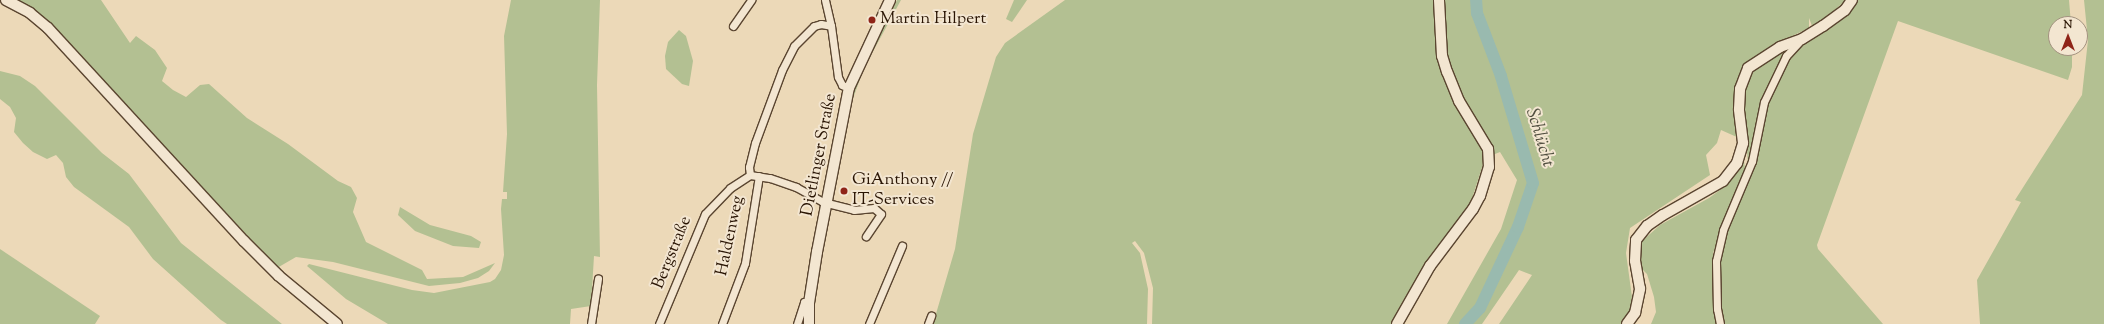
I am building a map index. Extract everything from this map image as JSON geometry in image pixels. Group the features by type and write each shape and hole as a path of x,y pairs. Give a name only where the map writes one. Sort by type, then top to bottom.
{"street":[{"path":"6,0 30,13 48,28 244,241 279,276 337,324"},
{"path":"733,26 751,0"},
{"path":"825,0 831,26 838,77 842,85 849,88"},
{"name":"Dietlinger Straße","path":"809,324 809,303 849,88 890,0"},
{"path":"1397,324 1430,266 1473,209 1480,196 1489,167 1488,149 1459,101 1442,56 1438,0"},
{"path":"1720,324 1717,309 1716,261 1723,230 1752,161 1764,102 1786,56 1802,39 1845,10 1852,0"},
{"path":"831,26 821,24 814,26 794,46 765,111 749,167 750,175 796,187 828,203 854,210 874,208 881,214 866,236"},
{"path":"1627,324 1635,312 1640,289 1635,261 1636,240 1647,226 1663,215 1722,181 1737,163 1743,143 1739,109 1740,89 1748,68 1780,47 1802,39"},
{"name":"Bergstraße","path":"659,324 705,214 730,188 750,175"},
{"name":"Haldenweg","path":"722,324 745,263 758,176"},
{"path":"869,324 902,246"},
{"path":"591,324 598,279"},
{"path":"797,324 804,302 809,303"},
{"path":"928,324 931,316"}],"green space":[{"path":"13,0 101,0 130,43 136,36 155,50 167,68 162,81 173,90 186,97 200,85 209,84 247,118 288,144 338,181 351,187 357,198 353,212 366,242 422,270 427,279 463,277 495,263 489,271 478,278 460,283 429,286 333,262 296,257 277,268 122,101"},
{"path":"511,0 600,0 597,85 600,257 594,256 591,306 571,309 570,324 388,324 346,299 307,266 309,264 412,290 434,293 490,282 495,279 501,270 504,255 501,209 502,199 507,199 507,192 503,192 507,134 504,36"},
{"path":"897,0 901,0 864,68 850,107 851,91 862,66"},
{"path":"1014,0 1027,0 1012,22 1006,19"},
{"path":"1065,0 1846,0 1819,24 1812,26 1809,18 1809,28 1769,47 1750,61 1743,70 1739,138 1721,130 1717,143 1706,155 1710,175 1630,228 1626,253 1632,297 1630,314 1622,324 1499,324 1532,275 1519,270 1482,324 1447,324 1501,229 1517,180 1500,152 1485,158 1470,205 1393,324 1152,324 1153,288 1144,253 1135,241 1132,243 1140,253 1148,289 1147,324 933,324 955,249 973,134 996,57 1005,43"},
{"path":"1858,0 2069,0 2070,16 2048,16 2048,56 2072,56 2072,67 2068,80 1898,21 1817,245 1818,249 1883,324 1723,324 1719,271 1720,255 1728,227 1756,163 1766,106 1788,58 1798,47 1852,8"},
{"path":"2084,0 2104,0 2104,324 1980,324 1977,280 2021,202 2015,200 2082,95 2086,56 2088,56 2088,16 2086,16"},
{"path":"679,30 686,36 693,61 689,86 682,84 666,69 665,56 668,42"},
{"path":"1793,44 1777,67 1748,165 1745,122 1745,88 1755,69"},
{"path":"0,71 20,76 35,86 102,153 129,174 181,243 282,324 227,324 221,320 153,259 129,227 74,187 66,177 63,163 56,155 47,159 33,152 14,132 16,118 10,107 0,99"},
{"path":"1742,160 1744,161 1745,169 1713,253 1718,324 1651,324 1656,312 1654,297 1647,274 1641,268 1641,242 1660,225 1709,198 1724,187 1736,173"},
{"path":"400,207 430,225 471,236 481,242 479,248 453,246 415,231 398,215"},
{"path":"0,249 100,316 95,324 0,324"}],"waterway":[{"name":"Schlücht","path":"1465,324 1480,308 1518,227 1533,183 1501,76 1477,13 1476,0"}],"place":[{"name":"Martin Hilpert","path":"872,20"},
{"name":"GiAnthony // IT-Services","path":"844,191"}]}
